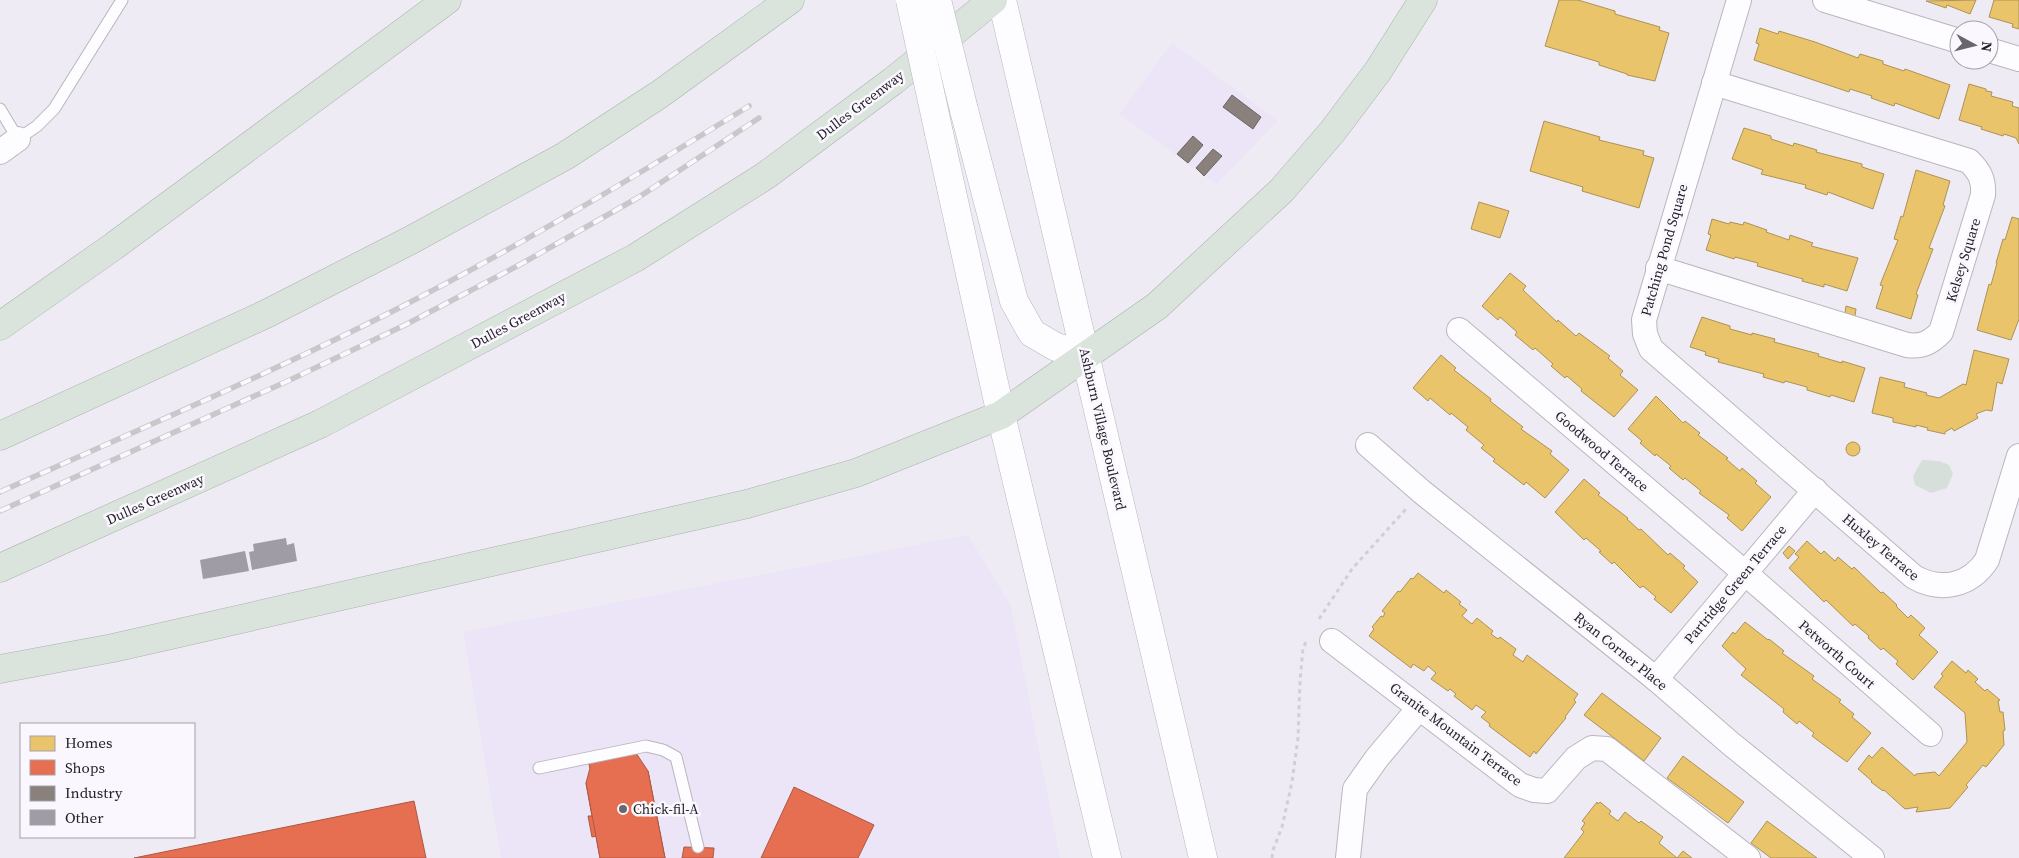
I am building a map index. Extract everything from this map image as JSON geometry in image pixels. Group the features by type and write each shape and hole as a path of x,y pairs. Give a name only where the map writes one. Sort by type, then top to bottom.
{"highway":[{"path":"0,326 114,246 447,0"},
{"path":"0,436 266,314 411,240 564,156 660,94 747,33 790,0"},
{"name":"Dulles Greenway","path":"0,568 320,424 635,258 765,176 892,81 993,0"},
{"path":"0,669 113,648 748,504 856,473 1001,416 1157,306 1282,190 1332,132 1378,71 1423,0"}],"main road":[{"path":"910,0 1001,416 1107,858"},
{"path":"937,0 1014,301 1032,333 1056,347 1086,355"},
{"name":"Ashburn Village Boulevard","path":"1002,0 1203,858"}],"street":[{"name":"Patching Pond Square","path":"1739,0 1658,268 1644,320 1645,334 1651,349 1815,490"},
{"path":"1824,0 1949,38"},
{"path":"1999,53 2019,59"},
{"name":"Kelsey Square","path":"1658,268 1907,345 1917,346 1931,342 1941,332 1983,195 1984,185 1980,172 1969,161 1714,83"},
{"name":"Goodwood Terrace","path":"1460,330 1744,573"},
{"name":"Ryan Corner Place","path":"1368,445 1422,492 1656,679 1730,743 1872,858"},
{"name":"Huxley Terrace","path":"1815,490 1914,577 1933,585 1949,586 1967,580 1982,568 1987,560 2018,462"},
{"name":"Partridge Green Terrace","path":"1656,679 1815,490"},
{"name":"Petworth Court","path":"1744,573 1930,734"},
{"name":"Granite Mountain Terrace","path":"1332,641 1520,785 1534,790 1547,791 1576,758 1592,748 1607,749 1748,858"},
{"path":"1348,858 1355,789 1377,758 1419,708"}],"lane":[{"path":"0,109 9,146 37,126 54,109 122,0"},
{"path":"539,768 646,746 663,750 676,757 698,847"}],"shaded area":[{"path":"1172,43 1278,121 1216,184 1119,114"},
{"path":"1922,460 1939,461 1949,465 1953,474 1947,488 1931,493 1915,485 1913,476"},
{"path":"968,535 1011,606 1060,858 501,858 463,632"}],"building: Homes":[{"path":"1559,0 1578,0 1615,11 1615,14 1660,27 1659,30 1669,33 1655,81 1627,75 1599,65 1599,62 1545,46"},
{"path":"1976,0 1970,14 1947,5 1946,8 1926,1"},
{"path":"1994,0 2019,0 2019,29 2012,27 2013,24 1989,17"},
{"path":"1760,28 1778,34 1779,31 1815,42 1858,58 1860,54 1883,61 1883,64 1904,71 1905,69 1950,85 1939,119 1895,103 1894,106 1871,98 1872,96 1850,89 1849,92 1754,60 1759,44 1756,43"},
{"path":"1969,84 1986,89 1986,91 1992,92 1991,96 2013,102 2012,106 2019,108 2019,144 2016,138 2004,134 2003,136 1959,120"},
{"path":"1544,121 1600,137 1599,140 1644,151 1643,155 1654,158 1639,208 1582,191 1583,187 1530,171"},
{"path":"1744,128 1771,136 1771,139 1793,146 1794,143 1817,150 1816,152 1862,164 1862,167 1884,174 1873,209 1828,192 1827,195 1805,188 1806,185 1761,174 1763,170 1732,159"},
{"path":"1916,170 1950,181 1943,205 1945,206 1929,248 1933,249 1916,294 1918,295 1911,319 1876,308 1883,286 1880,285 1898,240 1894,239 1901,216 1903,217"},
{"path":"1479,202 1509,211 1500,238 1471,229"},
{"path":"2012,217 2019,219 2019,319 2011,340 1977,330 1989,284 1991,285 2003,239 2005,240"},
{"path":"1712,219 1729,224 1730,222 1743,225 1744,222 1789,240 1790,235 1813,243 1811,246 1858,258 1847,291 1824,284 1824,287 1802,281 1803,279 1757,266 1758,263 1735,257 1734,259 1706,250 1711,235 1708,234"},
{"path":"1510,273 1526,286 1523,290 1557,322 1558,320 1576,336 1579,333 1610,356 1608,358 1623,371 1620,375 1638,390 1614,417 1581,391 1582,389 1567,376 1565,378 1551,366 1553,364 1535,348 1533,350 1515,335 1517,332 1500,317 1498,320 1482,306"},
{"path":"1846,306 1856,309 1855,316 1845,313"},
{"path":"1702,317 1730,326 1730,329 1775,339 1774,342 1819,354 1818,356 1842,363 1842,361 1865,368 1854,402 1831,395 1830,397 1807,390 1807,387 1785,381 1784,383 1763,377 1764,374 1718,362 1719,359 1705,355 1706,352 1690,347"},
{"path":"1974,350 2009,359 2002,384 1997,382 1992,411 1986,410 1976,414 1978,418 1954,431 1952,428 1945,432 1945,434 1927,430 1928,428 1916,425 1916,427 1893,422 1893,418 1872,413 1880,377 1905,383 1904,387 1939,398 1963,384 1966,385"},
{"path":"1441,355 1456,368 1454,370 1523,427 1521,429 1552,451 1550,454 1569,470 1545,498 1526,482 1524,485 1493,461 1495,459 1481,448 1484,445 1466,430 1468,427 1430,398 1428,401 1413,388"},
{"path":"1656,396 1683,423 1685,421 1700,433 1698,435 1728,458 1726,459 1740,471 1742,468 1757,481 1755,483 1771,497 1742,531 1727,518 1729,515 1699,493 1701,491 1685,478 1683,480 1669,468 1671,466 1656,454 1655,456 1640,443 1642,441 1628,429"},
{"path":"1850,442 1856,442 1860,449 1856,456 1850,456 1846,452 1846,446"},
{"path":"1584,479 1600,493 1598,495 1628,518 1639,530 1641,529 1668,555 1670,553 1685,566 1683,568 1698,582 1671,613 1654,599 1656,597 1643,586 1640,588 1614,562 1612,564 1599,552 1601,551 1586,538 1584,540 1555,512"},
{"path":"1807,541 1821,554 1824,551 1835,561 1838,557 1852,569 1854,567 1881,593 1883,592 1897,605 1908,618 1911,615 1925,628 1919,635 1938,652 1913,680 1896,664 1898,661 1883,648 1881,650 1868,638 1869,636 1855,624 1853,626 1826,600 1824,602 1789,568 1799,557 1795,554"},
{"path":"1789,546 1795,551 1788,559 1783,553"},
{"path":"1418,573 1444,593 1446,590 1461,602 1459,604 1467,610 1462,616 1472,624 1477,618 1493,631 1491,634 1498,639 1500,637 1516,649 1513,655 1523,662 1527,655 1578,694 1574,700 1576,702 1566,718 1536,754 1534,751 1530,757 1489,726 1490,724 1481,717 1486,712 1476,705 1472,710 1454,696 1456,694 1450,689 1448,691 1431,679 1436,673 1428,666 1424,671 1413,664 1411,668 1369,636 1374,629 1372,627 1381,616 1383,617 1385,613 1382,611 1398,591 1400,592 1411,578 1413,579"},
{"path":"1745,622 1784,651 1782,653 1814,676 1812,679 1841,700 1839,702 1854,714 1852,717 1871,733 1847,762 1812,736 1814,733 1799,721 1797,724 1783,712 1784,709 1741,675 1746,669 1722,646 1733,632 1735,634"},
{"path":"1952,661 1966,673 1968,670 1978,679 1975,682 2000,700 1998,701 2000,712 2003,712 2005,730 2003,731 2004,745 1986,767 1983,765 1950,808 1916,812 1918,807 1905,809 1858,769 1869,755 1872,758 1882,747 1915,776 1916,774 1935,772 1939,776 1967,742 1965,713 1934,687 1943,676 1941,674"},
{"path":"1602,693 1661,738 1644,761 1584,715"},
{"path":"1683,756 1744,802 1728,823 1667,778"},
{"path":"1597,802 1598,804 1600,802 1611,811 1609,814 1618,821 1625,812 1639,823 1641,821 1663,837 1659,843 1677,858 1564,858 1584,832 1581,829 1585,823 1582,821"},
{"path":"1767,821 1817,858 1771,858 1751,843"},
{"path":"1683,851 1692,858 1677,858"}],"building: Shops":[{"name":"Chick-fil-A","path":"634,750 638,773 648,771 665,858 600,858 596,836 592,837 588,816 592,816 586,783 594,781 588,759"},
{"name":"Chick-fil-A","path":"634,750 648,771 665,858 600,858 586,783 590,768 588,759"},
{"path":"794,787 874,825 858,858 761,858"},
{"path":"414,801 426,858 134,858"},
{"path":"684,847 714,848 713,858 682,858"}],"building: Industry":[{"path":"1232,95 1261,117 1253,129 1223,107"},
{"path":"1193,136 1203,145 1188,163 1177,154"},
{"path":"1213,149 1222,156 1204,176 1196,168"}],"building: Other":[{"path":"286,538 287,545 294,543 297,561 252,570 249,552 254,551 253,544"},
{"path":"245,551 249,571 203,579 200,560"}],"railway":[{"path":"0,492 249,380 397,309 575,211 749,106"},
{"path":"0,511 292,379 405,325 521,264 639,197 759,118"}],"place":[{"name":"Chick-fil-A","path":"623,809"}]}
